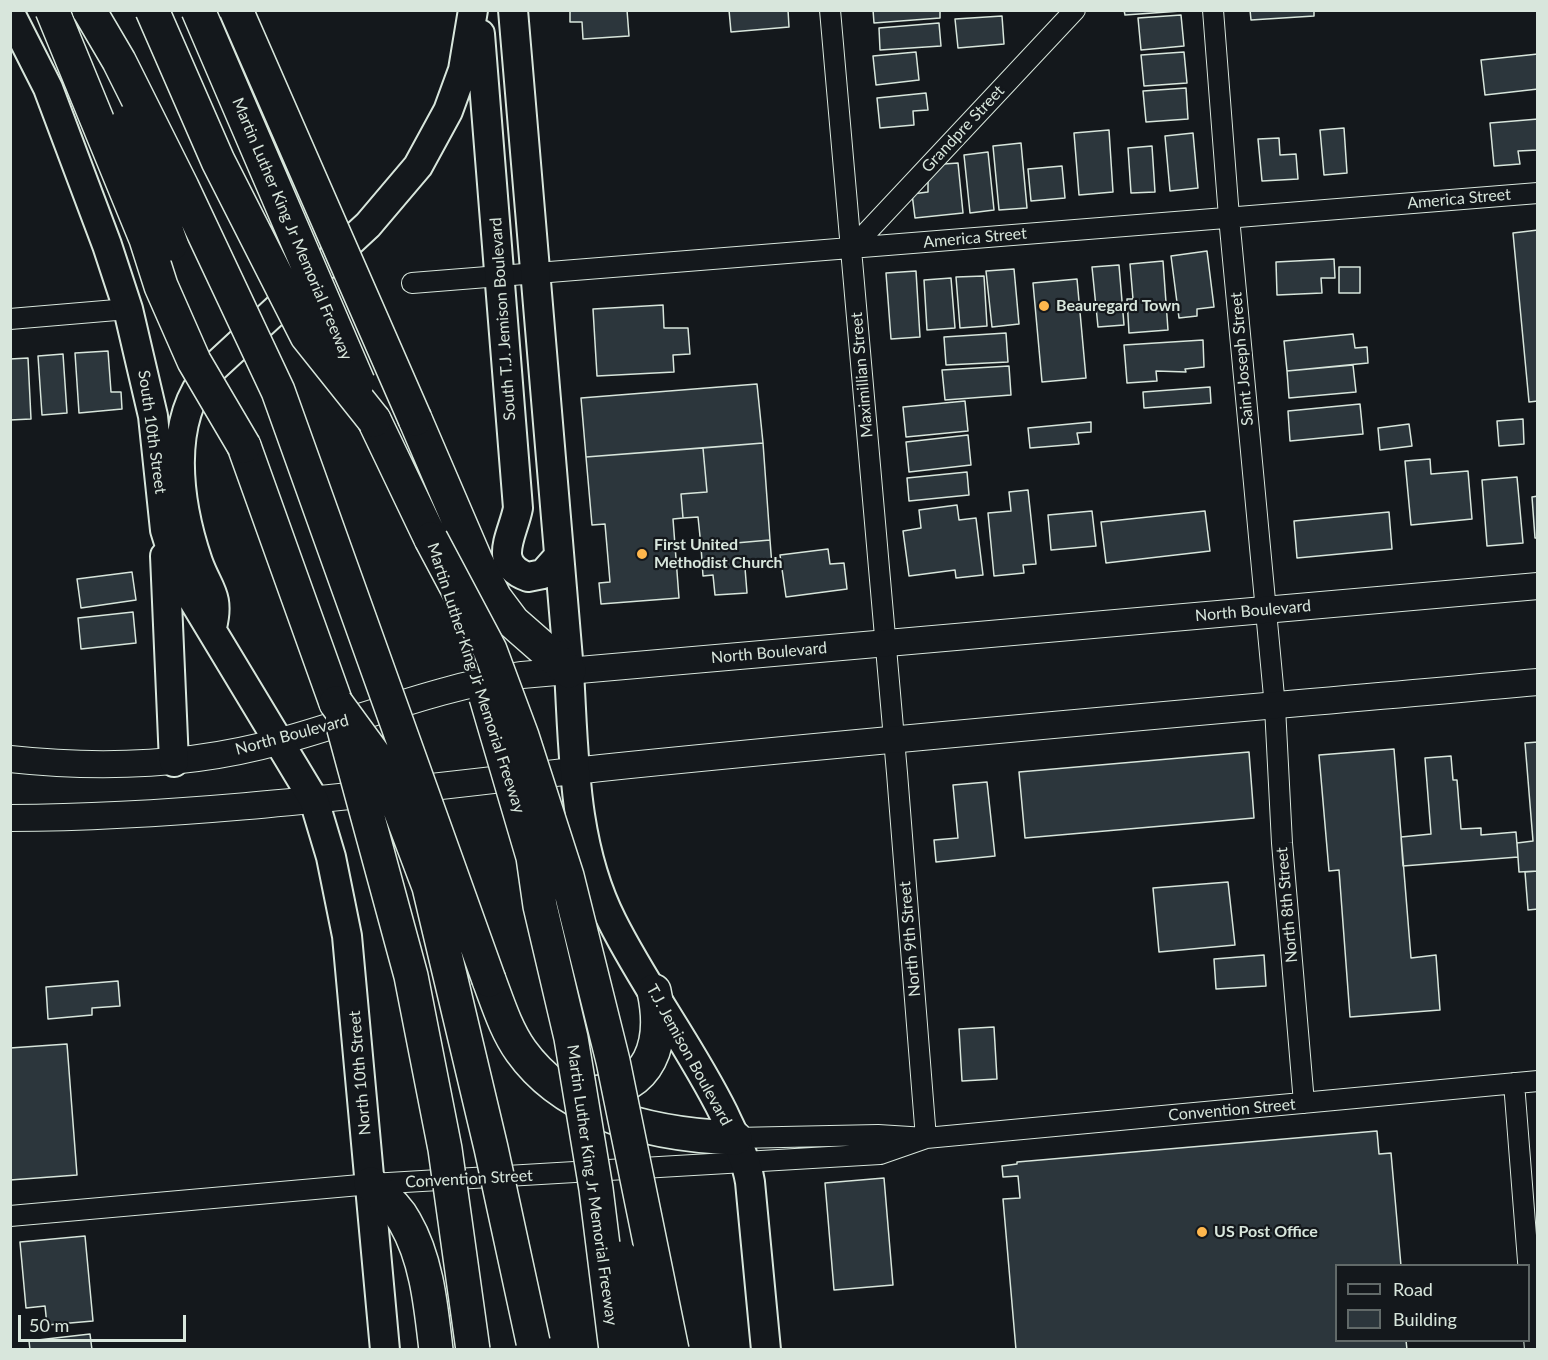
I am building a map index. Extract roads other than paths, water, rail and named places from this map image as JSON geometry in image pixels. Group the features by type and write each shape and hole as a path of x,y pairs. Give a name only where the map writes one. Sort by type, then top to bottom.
{"highway":[{"path":"52,10 147,238 161,286 194,361 244,446"},
{"path":"87,10 336,703 411,976 445,1149 473,1350"},
{"path":"87,10 119,62 182,187 279,391 506,1026 521,1051 560,1089 594,1109 639,1126 707,1137 740,1150"},
{"path":"152,10 218,161 307,336 374,420"},
{"name":"Martin Luther King Jr Memorial Freeway","path":"198,10 374,420 431,539 486,699 533,857 540,906 571,1038 589,1142 616,1350"},
{"path":"236,10 476,561 495,598 513,622 569,671"},
{"path":"431,539 490,650 522,736 567,876 613,1061 672,1350"},
{"path":"336,703 385,770 429,887 486,1125 533,1346"},
{"path":"560,1089 587,1093 610,1090 634,1078 644,1068 659,1034 654,991"},
{"path":"589,1142 639,1319 644,1350"},
{"path":"371,1184 395,1208 406,1223 416,1246 430,1304 436,1350"}],"main road":[{"path":"210,632 217,607 198,561 191,536 181,457 187,409 196,387 209,372 368,225 418,165 448,111 463,70 472,10"},
{"name":"South T.J. Jemison Boulevard","path":"478,10 518,508 506,549 508,562 523,575 535,577 548,570 558,557"},
{"path":"513,10 569,671"},
{"name":"South 10th Street","path":"10,13 48,88 107,245 128,309 149,395 165,530 180,578 210,632 314,800"},
{"path":"149,395 209,372"},
{"path":"165,530 174,762"},
{"name":"T.J. Jemison Boulevard","path":"569,671 575,771 585,845 596,886 612,923 707,1081 740,1150 750,1182 766,1350"},
{"name":"North 10th Street","path":"314,800 331,857 347,936 385,1350"}],"street":[{"name":"Maximillian Street","path":"830,10 894,740"},
{"name":"Grandpre Street","path":"852,248 1075,10"},
{"name":"Saint Joseph Street","path":"1213,10 1229,217 1275,707"},
{"name":"America Street","path":"412,283 499,278 1538,192"},
{"path":"10,319 128,309"},
{"name":"North Boulevard","path":"10,759 87,765 174,762 279,742 444,690 485,680 1538,586"},
{"path":"10,818 151,814 314,800 575,771 894,740 1538,682"},
{"name":"North 8th Street","path":"1275,707 1281,843 1304,1103"},
{"name":"North 9th Street","path":"894,740 926,1138"},
{"name":"Convention Street","path":"10,1216 740,1150 878,1135 926,1138 1538,1081"},
{"path":"1514,1083 1528,1264"},
{"name":"Convention Street","path":"740,1150 880,1154 926,1138"},
{"path":"1530,1286 1535,1350"}],"place":[{"name":"Beauregard Town","path":"1044,306"},
{"name":"First United Methodist Church","path":"642,554"},
{"name":"US Post Office","path":"1202,1232"}]}
